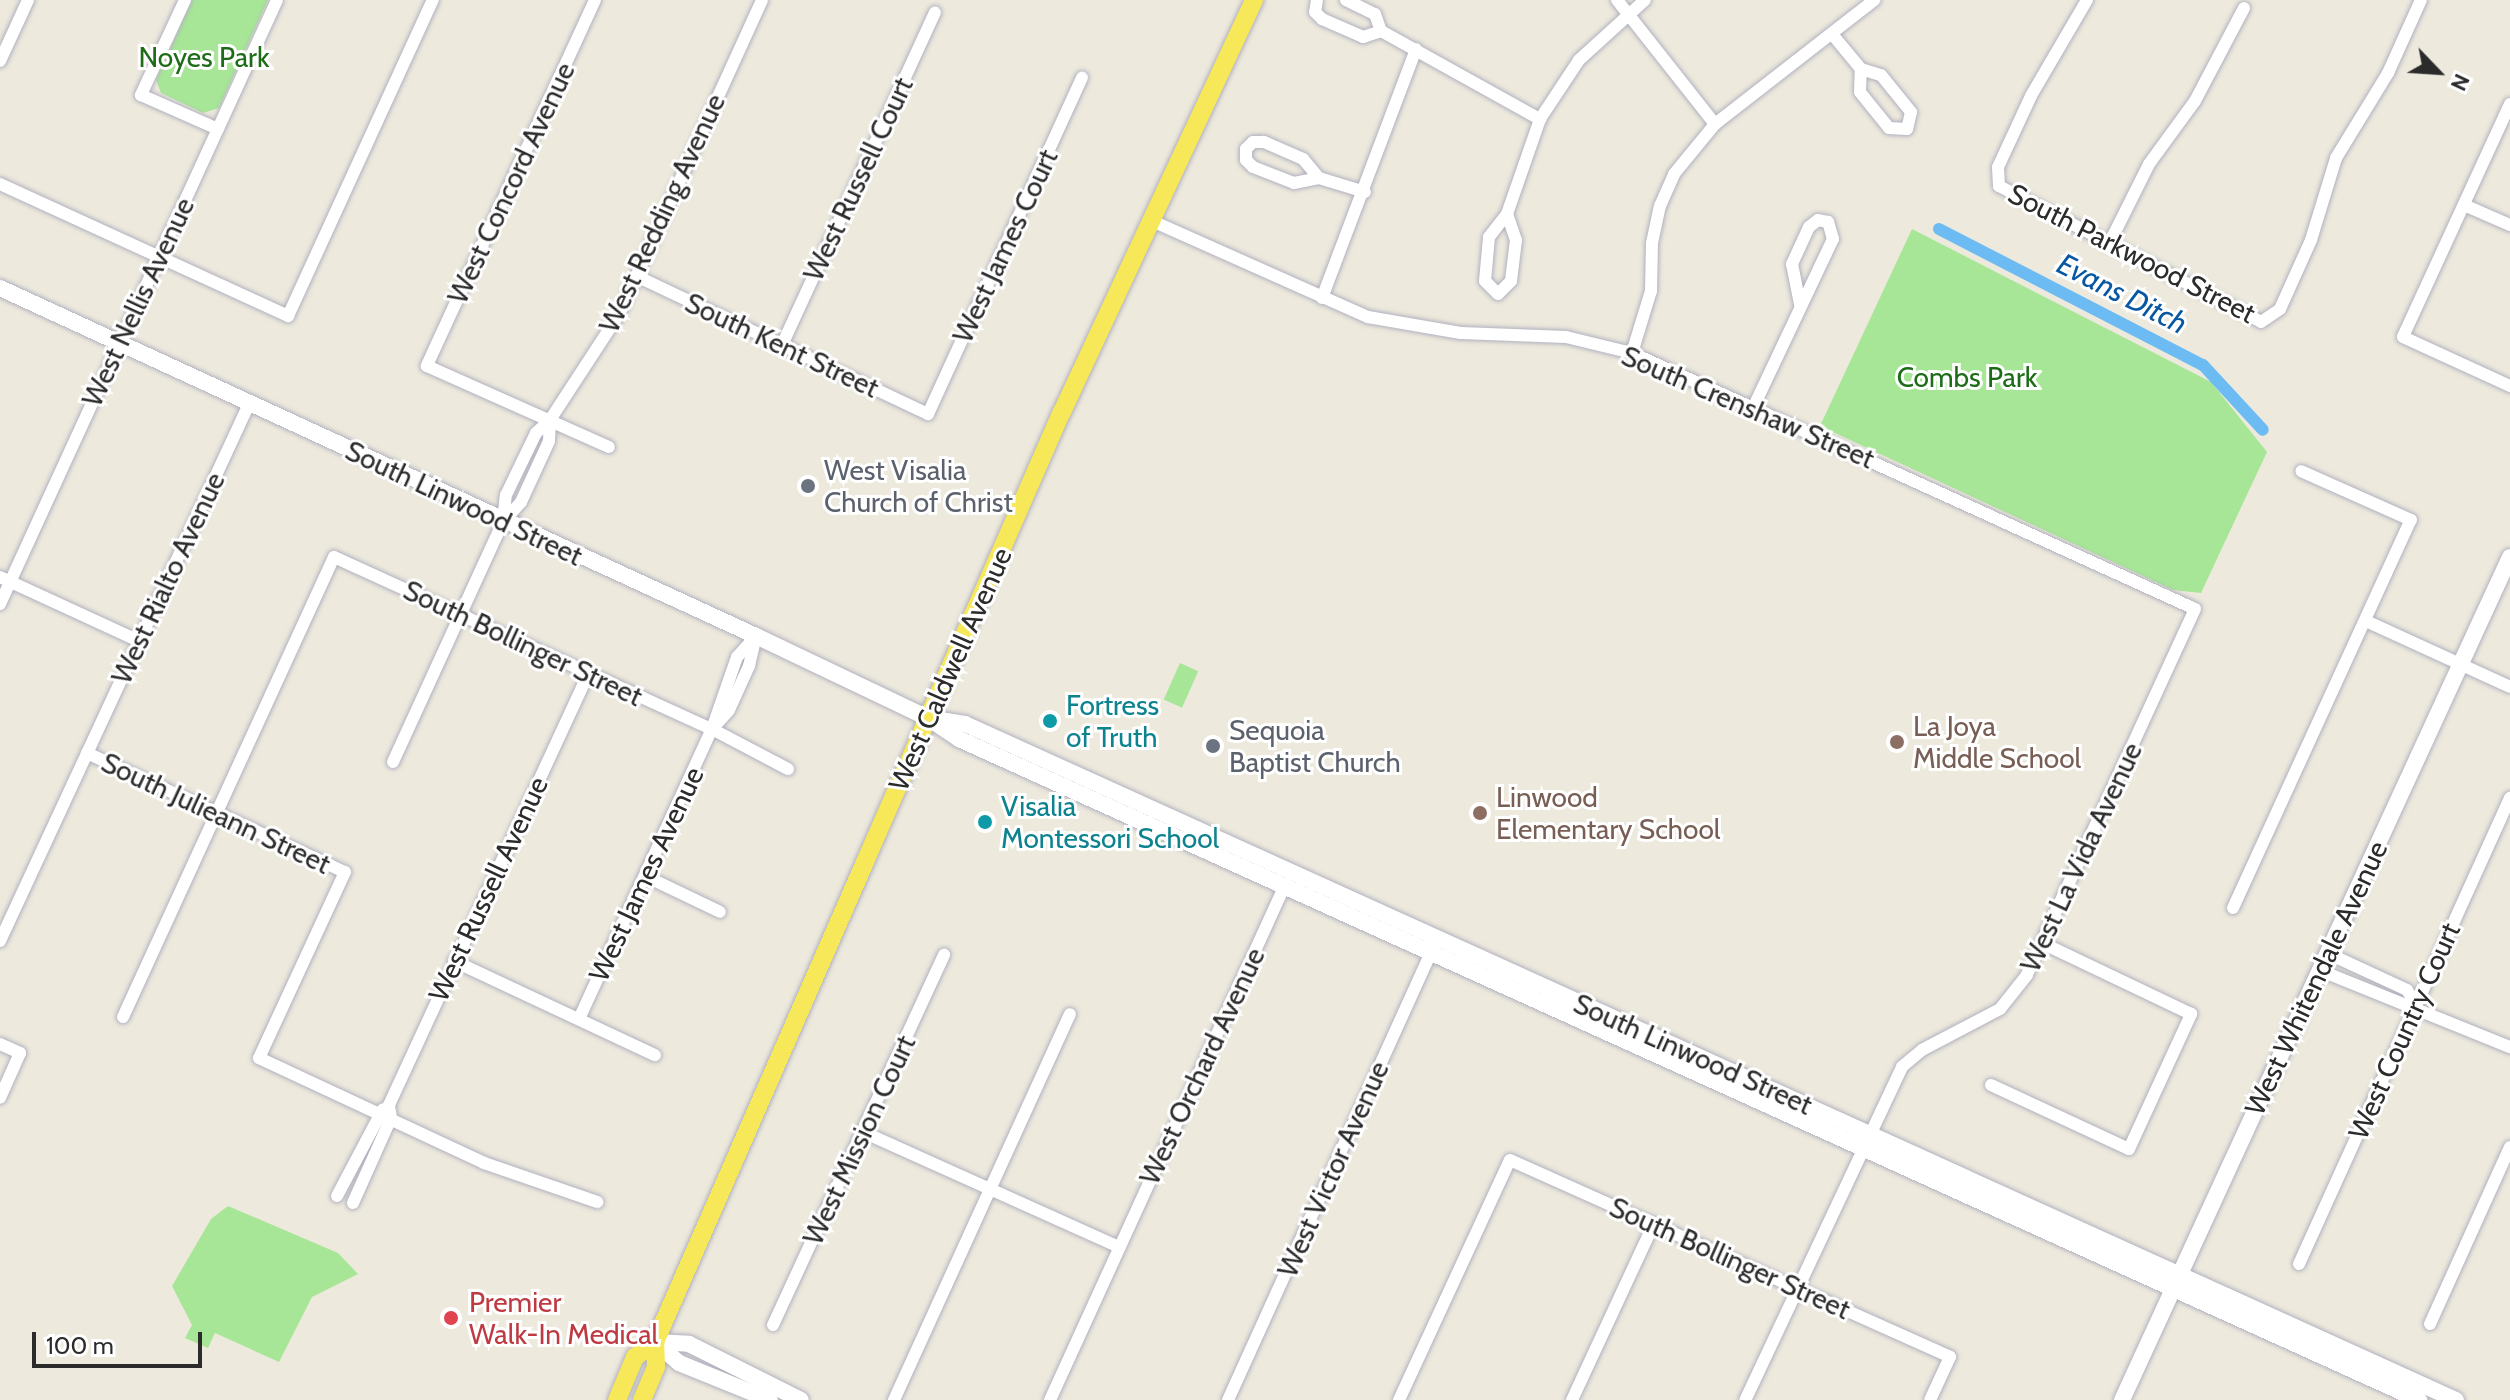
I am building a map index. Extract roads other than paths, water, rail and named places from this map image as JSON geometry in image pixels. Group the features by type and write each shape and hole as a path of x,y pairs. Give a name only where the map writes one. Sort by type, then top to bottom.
{"main road":[{"name":"West Caldwell Avenue","path":"642,1400 656,1367 655,1342 1150,220 1254,0"},
{"name":"West Caldwell Avenue","path":"617,1400 635,1357 655,1342"}],"street":[{"path":"0,61 28,0"},
{"path":"185,0 141,95 218,129"},
{"name":"West Nellis Avenue","path":"0,604 5,579 119,343 277,0"},
{"path":"0,184 288,316 433,0"},
{"name":"West Concord Avenue","path":"550,420 427,366 595,0"},
{"name":"West Redding Avenue","path":"393,762 503,522 521,502 549,441 550,420 619,314 762,0"},
{"path":"1317,0 1315,12 1322,19 1363,37 1381,31"},
{"path":"1346,0 1375,14 1381,31 1540,119"},
{"path":"1617,0 1715,124"},
{"path":"1507,214 1516,240 1511,281 1498,294 1485,281 1489,237 1507,214 1540,119 1579,60 1645,0"},
{"path":"1632,353 1651,291 1652,243 1660,206 1674,174 1715,124 1874,0"},
{"name":"South Parkwood Street","path":"2087,0 2031,96 1998,167 1998,184 2008,194 2252,319 2267,321 2280,309 2304,256 2340,150 2388,73 2421,0"},
{"path":"2109,244 2156,151 2195,101 2244,8"},
{"name":"West Russell Court","path":"782,345 935,13"},
{"path":"1832,34 1861,69 1881,75 1911,112 1907,129 1889,128 1860,92 1861,69"},
{"path":"1322,298 1365,192 1416,49"},
{"name":"West James Court","path":"928,414 1082,78"},
{"path":"2510,104 2403,337 2510,386"},
{"path":"1319,178 1303,159 1264,142 1253,142 1246,149 1246,160 1253,167 1294,183 1319,178 1365,192"},
{"path":"2464,205 2510,225"},
{"name":"South Crenshaw Street","path":"1150,220 1322,298 1404,325 1566,337 1632,353 2195,609"},
{"path":"1754,406 1833,239 1828,222 1818,220 1809,227 1792,264 1800,304"},
{"name":"South Kent Street","path":"636,276 928,414"},
{"name":"South Linwood Street","path":"0,288 756,636 928,718 959,739 1285,885 1685,1050 1866,1140"},
{"name":"West Rialto Avenue","path":"0,941 250,402"},
{"path":"550,420 609,447"},
{"path":"2233,908 2411,520 2301,471"},
{"name":"South Bollinger Street","path":"217,813 334,557 712,729 788,769"},
{"name":"West Whitendale Avenue","path":"2122,1400 2510,557"},
{"path":"5,579 139,641"},
{"name":"West La Vida Avenue","path":"1745,1400 1902,1067 1922,1050 2000,1009 2027,975 2195,609"},
{"path":"2366,621 2510,687"},
{"name":"West James Avenue","path":"579,1019 712,729 729,710 749,666 756,636"},
{"name":"West Russell Avenue","path":"353,1203 385,1113 589,673"},
{"name":"South Linwood Street","path":"928,718 965,724 1367,907 1569,1013 1866,1140 2176,1281 2456,1400"},
{"name":"South Julieann Street","path":"87,753 345,872 259,1058 385,1113"},
{"name":"West Country Court","path":"2299,1264 2510,798"},
{"path":"123,1017 217,813"},
{"path":"645,876 720,912"},
{"path":"1285,885 1298,883 1367,907"},
{"name":"West Orchard Avenue","path":"1050,1400 1285,885"},
{"path":"1991,1085 2129,1149 2191,1014 2042,943"},
{"name":"West Victor Avenue","path":"1228,1400 1434,944"},
{"path":"2327,953 2407,990 2416,1005"},
{"name":"West Mission Court","path":"773,1325 944,955"},
{"path":"454,961 655,1055"},
{"path":"2319,970 2398,1005 2416,1005 2510,1047"},
{"path":"1569,1013 1672,1053 1685,1050"},
{"path":"894,1400 1070,1014"},
{"path":"0,1044 20,1053 0,1098"},
{"path":"385,1113 484,1163 597,1202"},
{"name":"West Russell Avenue","path":"337,1196 385,1113"},
{"path":"863,1132 1119,1247"},
{"path":"2430,1324 2510,1147"},
{"name":"South Bollinger Street","path":"1399,1400 1510,1160 1950,1357 1930,1400"},
{"path":"1572,1400 1654,1223"},
{"name":"South Linwood Street","path":"2176,1281 2419,1400"},
{"path":"655,1342 679,1363 770,1400"},
{"path":"655,1342 689,1344 801,1400"}],"waterway":[{"name":"Evans Ditch","path":"1939,229 2203,365 2263,430"}],"place":[{"name":"West Visalia Church of Christ","path":"808,486"},
{"name":"Fortress of Truth","path":"1050,721"},
{"name":"La Joya Middle School","path":"1897,742"},
{"name":"Sequoia Baptist Church","path":"1213,746"},
{"name":"Linwood Elementary School","path":"1480,813"},
{"name":"Visalia Montessori School","path":"985,822"},
{"name":"Premier Walk-In Medical","path":"451,1318"}],"park label":[{"name":"Noyes Park","path":"204,57"},
{"name":"Combs Park","path":"1967,377"}]}
